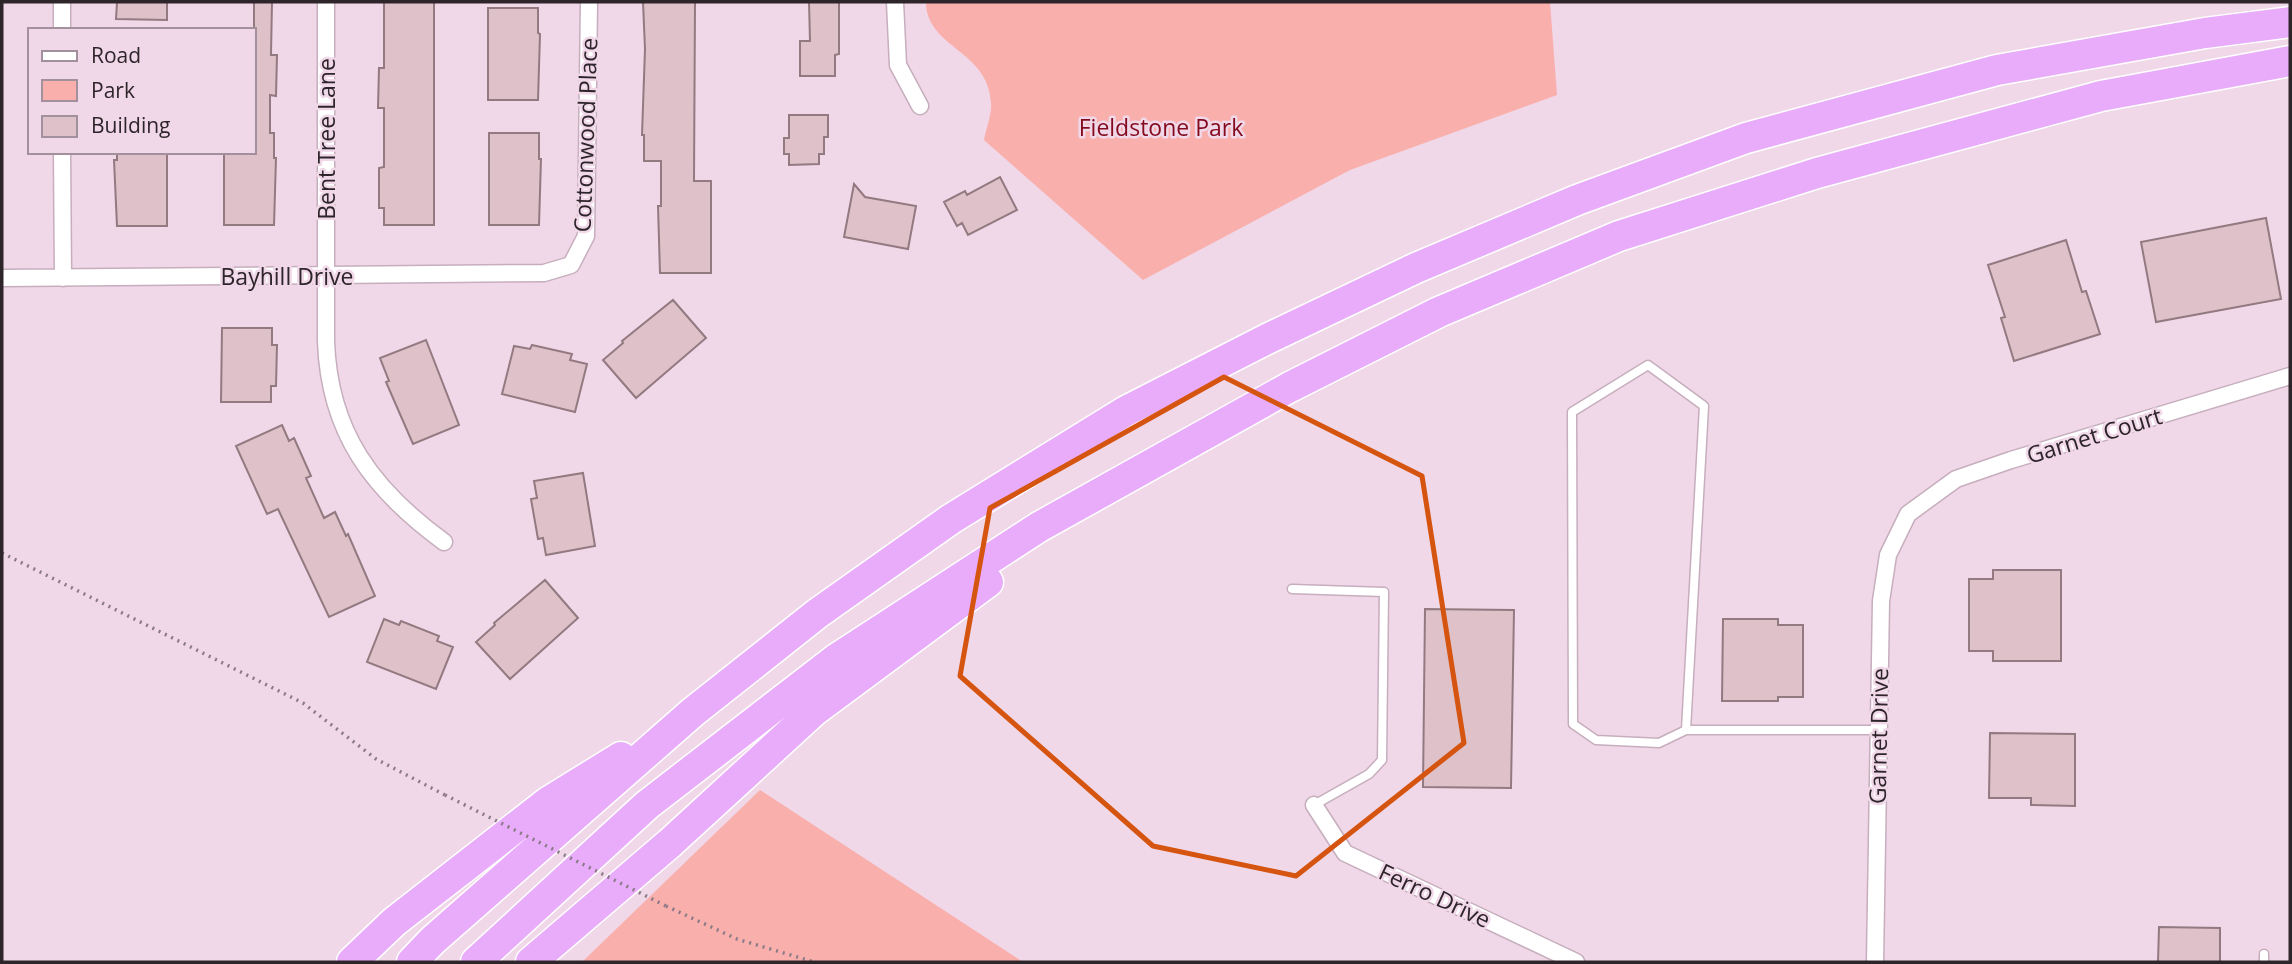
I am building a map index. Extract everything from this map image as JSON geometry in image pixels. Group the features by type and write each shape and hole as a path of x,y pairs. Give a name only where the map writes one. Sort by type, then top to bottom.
{"highway":[{"path":"412,962 693,712 818,613 940,527 1114,418 1268,339 1416,268 1577,200 1746,138 1997,70 2205,33 2290,22"},
{"path":"476,962 648,806 836,659 1039,527 1290,387 1439,312 1619,236 1817,173 2101,96 2290,61"},
{"path":"531,962 670,843 814,711 1141,470"},
{"path":"352,962 394,922 548,802 693,712"}],"street":[{"path":"62,2 62,28"},
{"name":"Bent Tree Lane","path":"326,2 327,361 341,419 369,474 412,519 444,542"},
{"name":"Cottonwood Place","path":"571,265 586,236 589,2"},
{"path":"895,2 898,65 920,106"},
{"path":"62,154 63,278"},
{"name":"Bayhill Drive","path":"2,278 544,274 571,265"},
{"name":"Garnet Court","path":"1908,514 1956,479 2036,452 2290,376"},
{"name":"Garnet Drive","path":"1875,962 1881,601 1888,555 1908,514"},
{"name":"Ferro Drive","path":"1314,805 1345,853 1576,962"}],"lane":[{"path":"1686,730 1704,406 1648,365 1572,412 1573,724 1596,740 1659,743 1686,730 1878,730"},
{"path":"1292,589 1384,592 1382,760 1369,774 1314,805"}],"path":[{"path":"2,553 303,703 376,759 445,796 737,939 814,962"}],"highlighted area":[{"path":"1224,377 1422,476 1464,743 1296,876 1153,846 960,676 990,508"}],"green space":[{"name":"Fieldstone Park","path":"926,2 1550,2 1557,95 1350,170 1143,280 984,140 991,107 988,85 970,60 936,30 929,17"},
{"path":"760,790 1023,962 582,962"}],"building":[{"path":"117,2 167,2 167,20 116,19"},
{"path":"254,2 272,2 271,55 277,55 276,96 270,95 270,133 274,133 276,158 274,225 224,225 224,154 256,154"},
{"path":"384,2 434,2 434,225 384,225 384,208 379,208 379,168 384,167 384,108 378,108 379,68 384,68"},
{"path":"643,2 695,2 694,181 711,181 711,273 660,273 658,206 661,206 661,161 644,161 642,135 645,49"},
{"path":"809,2 839,2 839,54 835,55 835,76 800,76 800,41 810,41"},
{"path":"488,8 538,8 538,100 488,100"},
{"path":"789,115 828,115 828,137 824,137 824,154 819,154 819,164 789,165 789,154 784,154 784,138 789,138"},
{"path":"489,133 539,133 539,225 489,225"},
{"path":"117,154 167,154 167,226 117,226 114,160 117,160"},
{"path":"1000,177 1017,210 968,235 962,223 957,226 944,202 965,191 967,195"},
{"path":"854,184 865,197 916,206 908,249 844,237"},
{"path":"2266,218 2281,299 2156,322 2141,242"},
{"path":"2066,240 2082,292 2086,291 2100,334 2014,361 2001,318 2005,317 1988,265"},
{"path":"673,300 706,338 636,398 603,360"},
{"path":"222,328 272,328 272,345 277,345 276,386 271,386 271,402 221,402"},
{"path":"426,340 459,425 413,444 386,382 389,381 380,358"},
{"path":"532,345 572,354 570,360 587,364 575,412 502,394 514,346 530,349"},
{"path":"282,425 289,441 294,438 311,476 306,478 324,518 335,512 346,536 348,534 375,596 329,617 278,509 267,514 236,446"},
{"path":"583,473 595,546 546,555 543,538 538,539 531,499 537,498 534,481"},
{"path":"1993,570 2061,570 2061,661 1993,661 1993,651 1969,651 1969,579 1993,579"},
{"path":"545,580 578,618 510,679 476,642 495,625 494,623"},
{"path":"1425,609 1514,610 1511,788 1423,787"},
{"path":"384,619 399,625 401,621 439,636 437,641 453,647 436,689 367,662"},
{"path":"1723,619 1778,619 1778,625 1803,625 1803,697 1778,697 1778,701 1722,701"},
{"path":"1990,733 2075,734 2075,806 2031,805 2031,798 1989,798"},
{"path":"2159,927 2220,928 2220,962 2158,962"}]}
